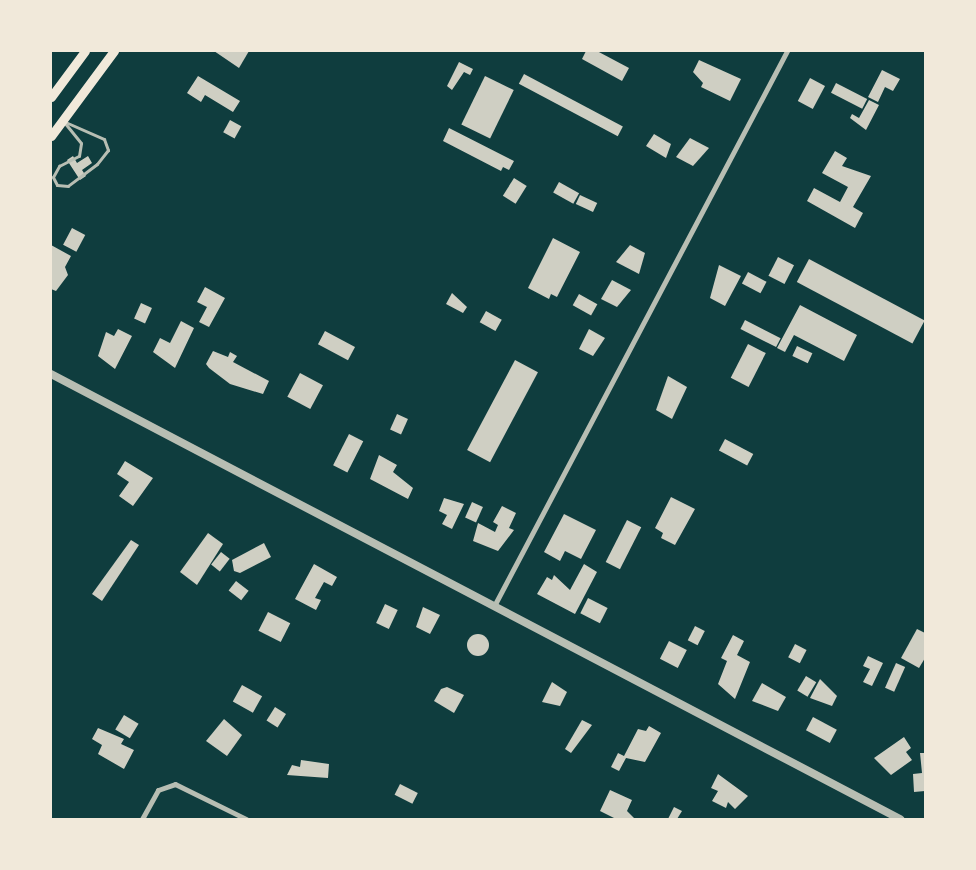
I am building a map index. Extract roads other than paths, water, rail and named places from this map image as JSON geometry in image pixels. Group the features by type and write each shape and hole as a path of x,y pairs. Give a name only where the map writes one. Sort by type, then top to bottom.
{"main road":[{"path":"51,97 85,51"},
{"path":"51,136 114,51"}],"street":[{"path":"494,606 787,51"},
{"path":"51,374 900,819"},
{"path":"142,819 155,793 167,785 182,786 246,819"}],"lane":[{"path":"63,121 104,139 108,150 97,164 68,186 58,185 53,177 60,166 79,156 81,144 63,121"}]}
